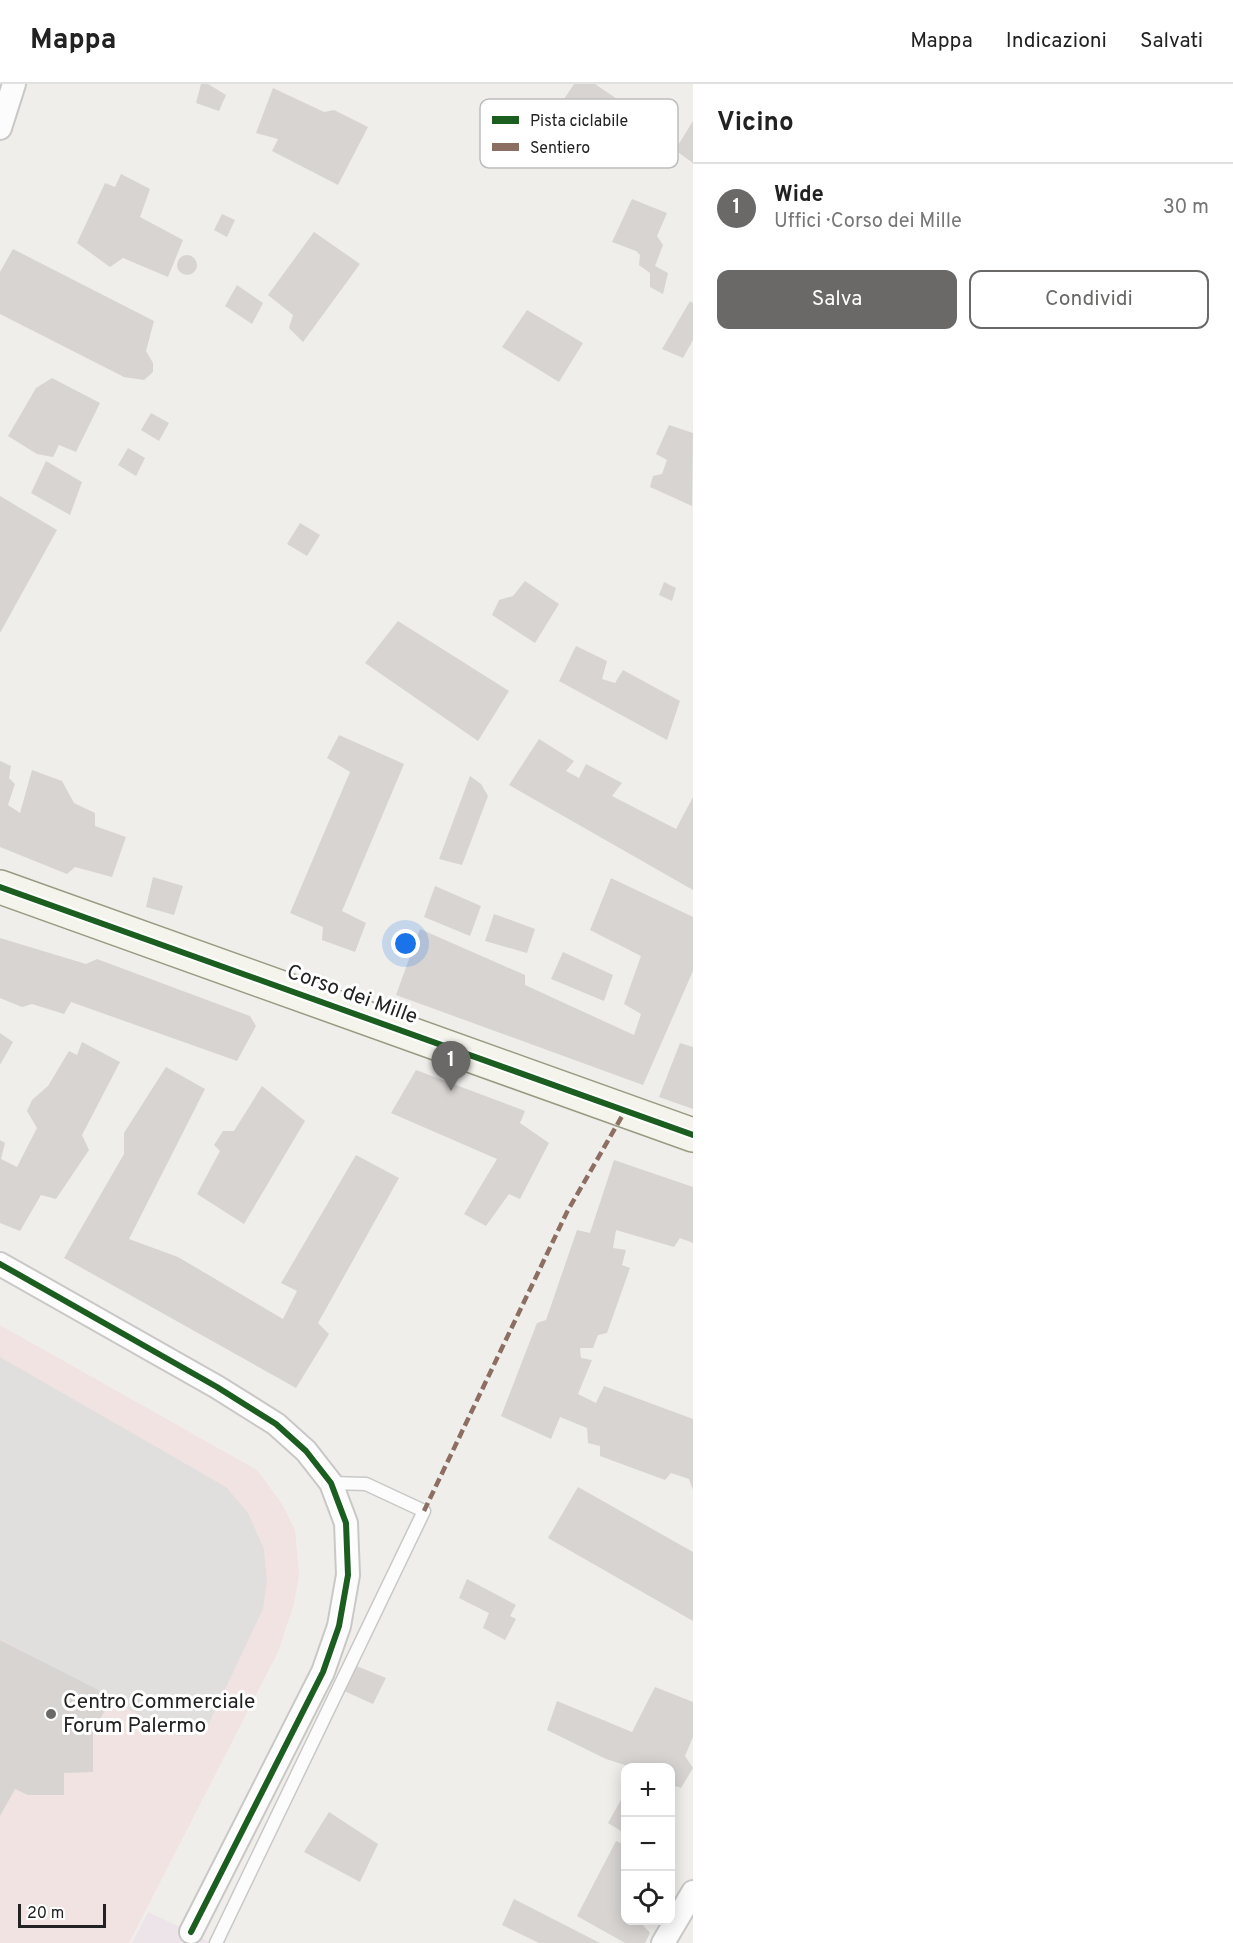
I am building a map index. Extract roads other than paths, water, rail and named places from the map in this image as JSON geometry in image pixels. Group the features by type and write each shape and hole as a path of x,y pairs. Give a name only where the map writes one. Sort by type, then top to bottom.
{"street":[{"path":"0,128 14,84"},
{"name":"Corso dei Mille","path":"0,887 693,1136"},
{"path":"0,1264 217,1387 276,1424 306,1451 331,1483 346,1523 348,1575 339,1626 323,1672 188,1938"},
{"path":"663,1943 693,1892"}],"lane":[{"path":"216,1943 424,1511 366,1484 331,1483"}],"place":[{"name":"Wide","path":"451,1091"},
{"name":"Centro Commerciale Forum Palermo","path":"51,1714"}]}
